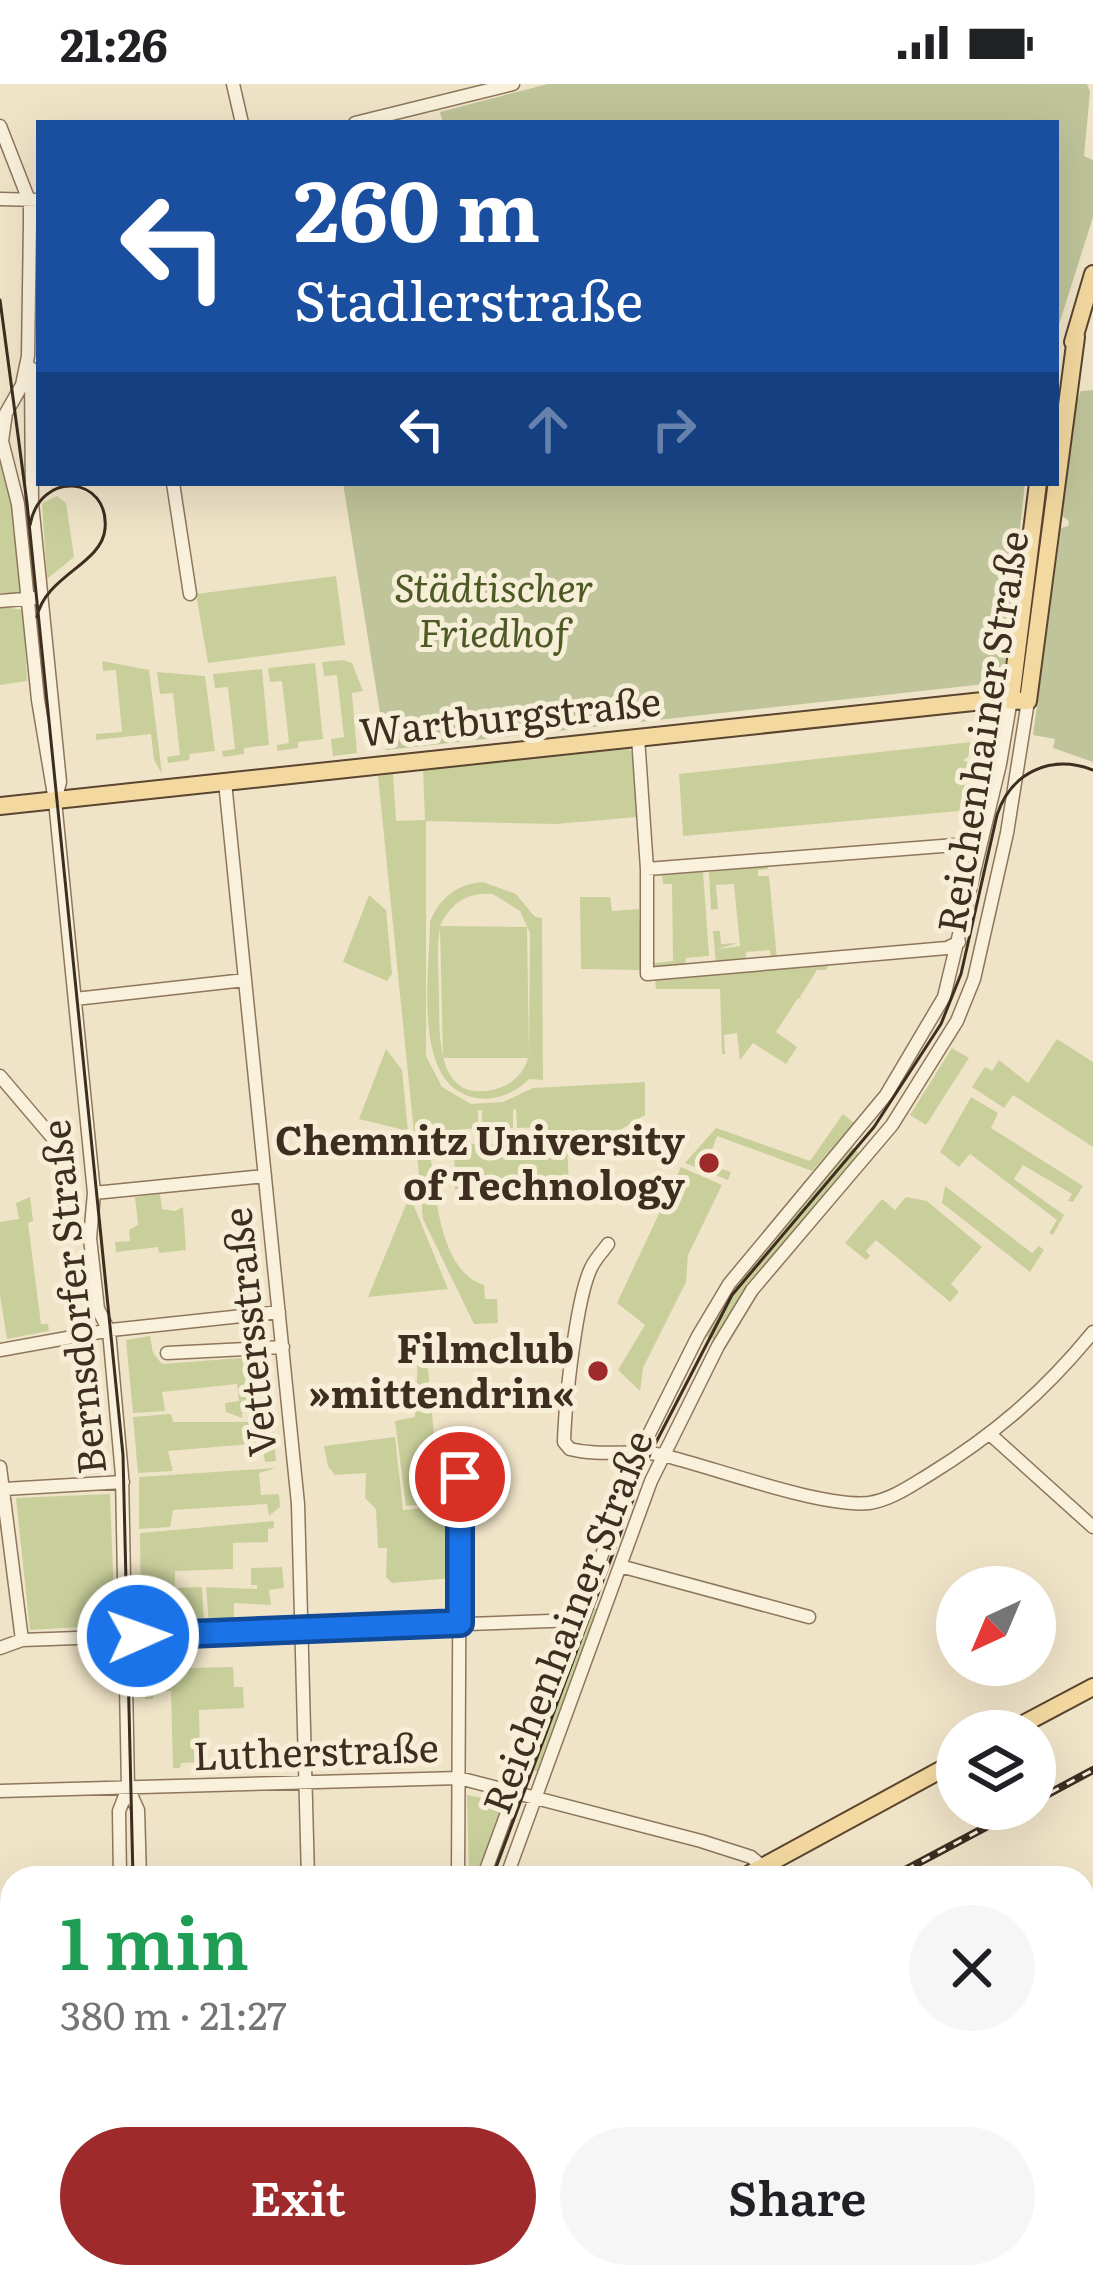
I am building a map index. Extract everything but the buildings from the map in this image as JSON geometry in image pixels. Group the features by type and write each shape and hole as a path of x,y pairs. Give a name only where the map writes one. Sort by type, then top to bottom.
{"main road":[{"name":"Reichenhainer Straße","path":"1059,382 1093,274"},
{"name":"Reichenhainer Straße","path":"1059,447 1076,337"},
{"name":"Reichenhainer Straße","path":"1020,700 1038,486"},
{"name":"Reichenhainer Straße","path":"1020,700 1053,486"},
{"name":"Wartburgstraße","path":"0,806 1020,700"},
{"path":"1051,1710 1093,1688"},
{"path":"767,1866 936,1773"}],"street":[{"path":"233,84 241,120"},
{"path":"367,120 513,84"},
{"name":"Bernsdorfer Straße","path":"0,126 34,201 28,356 22,386 6,413 2,432 34,598 60,782 55,801 94,1193 90,1238 98,1309 109,1331 123,1482 128,1788 119,1811 121,1866"},
{"path":"0,200 34,201"},
{"name":"Bernsdorfer Straße","path":"28,356 32,366 34,598"},
{"path":"173,486 190,594"},
{"path":"0,601 34,598"},
{"name":"Reichenhainer Straße","path":"487,1866 639,1454 724,1291 867,1121 944,997 1020,700"},
{"name":"Reichenhainer Straße","path":"510,1866 664,1456 742,1303 892,1125 957,1021 974,979 992,902 1020,700"},
{"path":"638,737 647,974 947,948 959,942"},
{"name":"Vettersstraße","path":"225,782 298,1504 307,1866"},
{"path":"646,869 981,843"},
{"path":"75,999 245,980"},
{"path":"0,1076 63,1150"},
{"path":"94,1193 265,1176"},
{"name":"Reichenhainer Straße","path":"608,1244 590,1269 586,1286 564,1442 576,1451 639,1454"},
{"path":"0,1350 109,1331 279,1312"},
{"path":"639,1454 664,1456 821,1497 870,1502 899,1493 992,1436 1093,1332"},
{"path":"166,1353 283,1347"},
{"path":"992,1436 1093,1527"},
{"path":"0,1467 22,1640"},
{"path":"458,1866 460,1477"},
{"path":"4,1489 123,1482"},
{"path":"620,1566 809,1618"},
{"path":"0,1648 22,1640 578,1620"},
{"name":"Lutherstraße","path":"0,1791 459,1778 734,1851 761,1866"},
{"name":"Bernsdorfer Straße","path":"128,1788 138,1810 140,1866"}],"green space":[{"path":"548,84 1087,84 1084,156 1093,160 1093,217 1059,325 1059,120 442,120 440,112"},
{"path":"1093,390 1093,762 1053,748 1055,739 1033,735 1061,528 1069,521 1062,516 1076,403 1081,391"},
{"path":"0,458 12,497 19,593 0,593"},
{"name":"Städtischer Friedhof","path":"343,486 1025,486 1003,682 386,750"},
{"path":"57,496 66,503 74,557 47,579 42,503"},
{"path":"336,576 345,645 208,663 196,594"},
{"path":"0,606 23,610 27,681 0,685"},
{"path":"102,661 149,670 162,774 154,760 151,734 96,740 96,734 122,732 116,670 103,671"},
{"path":"322,662 352,663 363,691 352,693 357,753 333,756 331,739 344,737 337,675 324,676"},
{"path":"315,663 323,739 277,751 277,745 289,743 282,681 270,682 268,668"},
{"path":"262,669 269,745 223,757 222,751 235,749 228,687 215,688 213,674"},
{"path":"157,672 205,676 215,751 168,763 167,757 180,755 173,693 160,694"},
{"path":"971,742 963,760 969,763 959,811 683,836 679,774"},
{"path":"629,749 637,817 556,824 426,821 426,1056 442,1087 471,1104 503,1102 533,1088 645,1082 645,1115 620,1130 548,1132 547,1127 517,1128 516,1109 513,1128 482,1128 482,1110 478,1110 478,1128 414,1133 378,776 393,774 396,821 425,820 423,769"},
{"path":"768,866 758,870 758,876 769,876 777,959 771,960 770,950 746,952 746,963 716,965 713,931 720,931 721,944 738,943 718,949 740,946 734,884 716,885 718,909 711,910 709,872"},
{"path":"703,872 709,956 686,958 685,967 654,971 654,963 673,961 672,884 663,884 662,875"},
{"path":"474,883 516,894 535,917 542,918 543,1080 529,1079 512,1092 492,1098 456,1090 441,1073 428,1025 430,922 451,893","holes":["493,894 520,911 530,933 529,1057 527,927 440,926 449,911 475,895","440,928 443,1054 438,961","444,1058 528,1058 507,1085 476,1091 451,1076"]},
{"path":"369,895 386,910 392,974 387,981 343,962"},
{"path":"580,897 610,897 612,911 639,909 642,970 581,969"},
{"path":"829,964 826,970 817,970 802,1000 798,998 776,1032 797,1047 786,1064 753,1043 740,1060 737,1033 724,1035 722,1054 720,989 656,989 655,980"},
{"path":"1057,1039 1093,1062 1093,1147 1013,1095 1004,1108 972,1087 985,1067 992,1071 999,1060 1028,1083"},
{"path":"952,1048 969,1058 926,1125 910,1115"},
{"path":"386,1049 402,1070 408,1131 359,1119"},
{"path":"971,1097 998,1113 991,1128 1083,1186 1073,1202 1068,1201 1072,1194 1023,1165 1014,1179 1064,1215 1053,1235 1049,1233 1057,1220 970,1154 959,1167 940,1152"},
{"path":"843,1114 854,1123 812,1171 717,1136 707,1164 731,1172 728,1180 685,1163 716,1128 810,1161"},
{"path":"429,1143 448,1245 468,1277 484,1285 485,1299 497,1299 498,1323 474,1324 423,1219 416,1144"},
{"path":"567,1143 569,1186 455,1189 454,1144"},
{"path":"851,1146 862,1156 718,1342 702,1334 724,1298"},
{"path":"681,1167 722,1185 688,1255 686,1282 643,1368 640,1391 618,1370 645,1325 617,1303"},
{"path":"945,1186 1032,1253 1039,1246 1044,1250 1030,1272 942,1203"},
{"path":"160,1194 162,1209 183,1207 186,1250 159,1253 158,1247 116,1252 115,1242 130,1241 129,1230 138,1225 135,1197"},
{"path":"30,1197 33,1221 28,1223 41,1324 48,1324 49,1331 7,1339 0,1295 0,1222 19,1219 16,1203"},
{"path":"906,1197 927,1201 982,1247 951,1284 959,1292 950,1302 876,1240 866,1251 870,1256 866,1260 845,1243 882,1199 895,1210"},
{"path":"412,1201 448,1289 368,1297 407,1202"},
{"path":"150,1336 153,1353 162,1364 253,1357 258,1391 251,1393 253,1412 242,1413 242,1418 226,1412 225,1403 239,1401 237,1384 162,1392 165,1411 133,1413 126,1340"},
{"path":"427,1357 440,1503 406,1506 395,1421 415,1417 418,1358"},
{"path":"171,1414 173,1422 272,1422 276,1461 265,1462 262,1443 168,1451 173,1471 138,1473 133,1417"},
{"path":"395,1437 403,1510 451,1505 454,1578 392,1583 386,1577 387,1548 378,1548 376,1509 365,1498 366,1473 335,1475 328,1466 324,1446"},
{"path":"276,1468 259,1473 261,1495 279,1494 280,1507 269,1516 267,1504 173,1510 170,1527 139,1529 139,1477"},
{"path":"110,1494 115,1625 30,1630 16,1498"},
{"path":"274,1521 268,1542 233,1543 233,1569 175,1571 175,1588 202,1587 204,1621 141,1623 140,1533"},
{"path":"282,1567 284,1588 269,1590 271,1605 234,1603 234,1621 209,1622 206,1587 257,1589 251,1585 251,1568"},
{"path":"587,1605 601,1611 542,1773 530,1769"},
{"path":"233,1667 234,1687 243,1687 244,1708 199,1710 200,1762 173,1768 171,1691 154,1691 153,1699 145,1699 145,1669"},
{"path":"467,1795 504,1802 480,1866 469,1866"}],"tram line":[{"path":"0,300 27,503 123,1455 133,1866"},
{"path":"30,525 36,507 59,488 86,490 104,511 102,541 51,591 37,617"},
{"path":"496,1866 650,1454 732,1295 874,1127 941,1024 961,974 1003,800 1034,770 1062,764 1093,770"}],"railway":[{"path":"1056,1790 1093,1770"},
{"path":"913,1866 980,1830"}],"place":[{"name":"Chemnitz University of Technology","path":"709,1163"},
{"name":"Filmclub »mittendrin«","path":"598,1371"}],"route":[{"path":"138,1636 460,1623 460,1477"}]}
